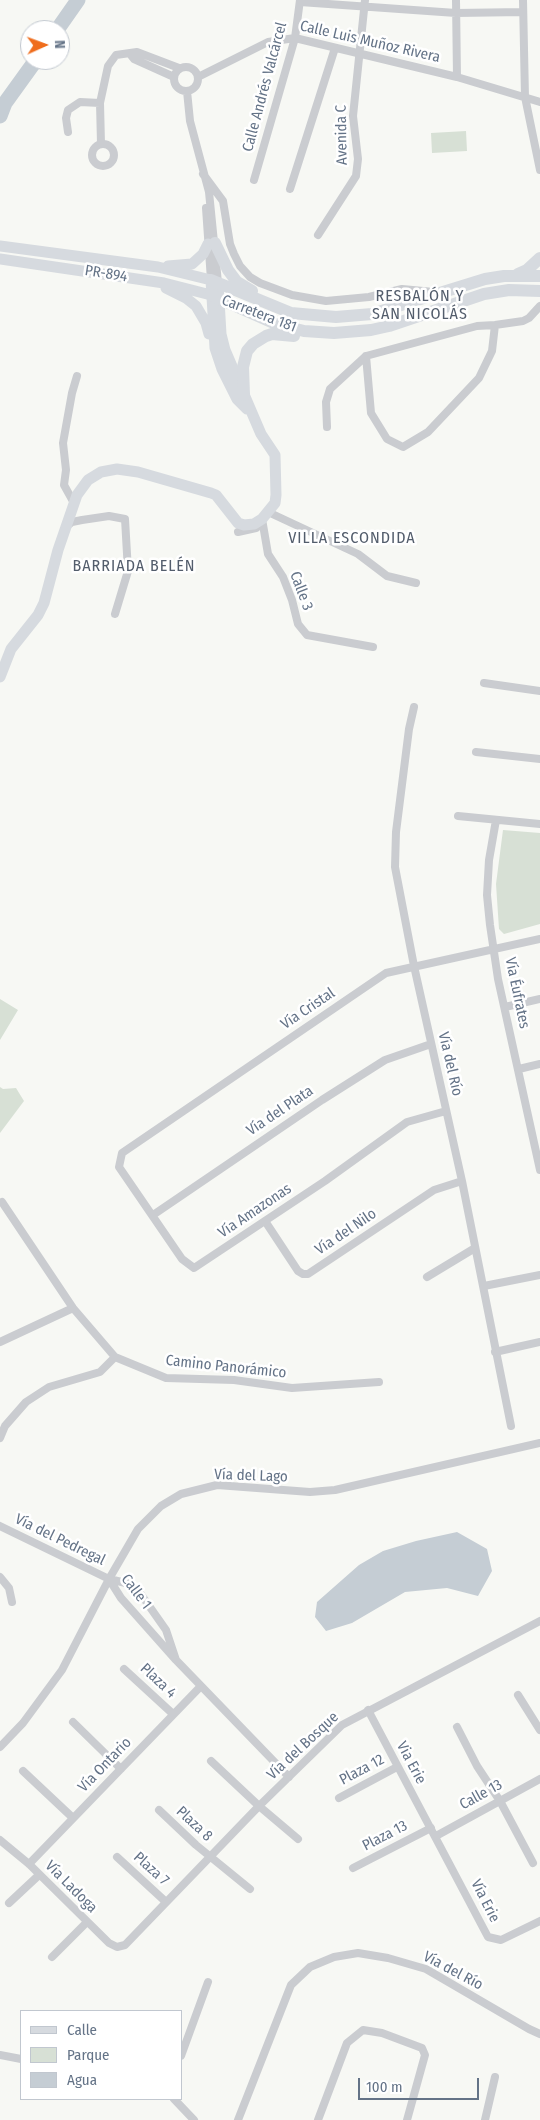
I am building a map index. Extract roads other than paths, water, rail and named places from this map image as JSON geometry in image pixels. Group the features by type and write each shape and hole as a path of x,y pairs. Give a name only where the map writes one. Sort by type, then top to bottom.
{"main road":[{"path":"158,267 192,264 212,243 237,282 246,289 266,298 271,306"},
{"name":"PR-894","path":"0,246 158,267 214,282"},
{"path":"515,275 528,270 540,258"},
{"name":"PR-894","path":"0,259 177,285 215,297"},
{"name":"Carretera 181","path":"214,282 271,306 296,314 354,317 381,312 485,279 515,275 540,276"},
{"path":"154,282 186,298 196,306 214,341 222,369 237,399 253,415"},
{"path":"214,282 214,341"},
{"name":"Carretera 181","path":"215,297 276,324 304,331 334,334 389,326 484,294 509,290 540,290"},
{"path":"0,677 11,649 38,614 44,603 77,495 88,480 101,472 117,469 138,472 211,492 216,495 238,523 249,525 265,519 276,495 275,455 261,434 223,341 215,297"},
{"path":"244,395 244,360 247,351 260,339 272,334 324,338 334,334"}],"street":[{"path":"456,0 457,77"},
{"path":"523,0 525,97 540,170"},
{"path":"300,1 365,3 456,13 523,12"},
{"name":"Calle Andrés Valcárcel","path":"254,180 295,38 300,1"},
{"name":"Avenida C","path":"318,235 356,176 358,159 354,116 356,75 361,54 365,3"},
{"name":"Calle Luis Muñoz Rivera","path":"198,78 268,42 295,38 457,77 540,102"},
{"path":"291,185 335,48"},
{"path":"101,144 100,103 108,66 116,55 137,52 179,68 191,67 195,70 198,78 194,88 186,91 178,88 174,76 179,68"},
{"path":"130,54 134,59 174,76"},
{"path":"186,91 190,121 209,192 214,282"},
{"path":"68,132 66,118 68,110 80,102 100,103"},
{"path":"203,174 223,201 230,244 240,266 260,283 292,295 326,300 369,297 402,289 437,293"},
{"path":"327,426 326,402 330,388 366,356 477,326 495,325 529,318 537,312 540,306"},
{"path":"366,356 372,414 386,439 403,447 428,432 479,378 492,352 495,325"},
{"path":"74,503 64,485 66,470 64,443 76,376"},
{"path":"66,527 72,522 109,516 125,519 128,571 115,614"},
{"path":"238,532 265,519 358,554 387,576 416,583"},
{"name":"Calle 3","path":"265,519 268,554 283,578 292,600 298,624 307,635 374,647"},
{"path":"484,683 540,691"},
{"name":"Vía del Río","path":"414,707 409,729 397,822 395,858 414,966 484,1286 511,1426"},
{"path":"476,752 540,759"},
{"path":"458,816 540,824"},
{"name":"Vía Éufrates","path":"496,820 489,860 487,895 494,950 519,1069 536,1131 540,1170"},
{"name":"Vía Cristal","path":"121,1159 122,1153 386,973 540,939"},
{"path":"505,1007 540,999"},
{"name":"Vía del Plata","path":"153,1215 384,1060 430,1044"},
{"path":"519,1069 540,1064"},
{"name":"Vía Amazonas","path":"121,1159 119,1167 182,1259 194,1268 407,1122 446,1111"},
{"name":"Vía del Nilo","path":"265,1221 298,1271 308,1274 434,1190 462,1182"},
{"name":"Camino Panorámico","path":"2,1202 73,1308 115,1357 166,1378 234,1380 292,1388 379,1382"},
{"path":"428,1277 475,1248"},
{"path":"484,1286 540,1275"},
{"path":"1,1340 73,1308"},
{"path":"496,1352 540,1342"},
{"path":"0,1438 5,1426 26,1402 50,1387 100,1372 115,1357"},
{"name":"Vía del Lago","path":"0,1747 23,1723 62,1670 109,1578 138,1529 162,1506 182,1494 217,1485 310,1492 335,1490 540,1444"},
{"name":"Vía del Pedregal","path":"0,1526 109,1578"},
{"path":"0,1577 9,1588 12,1602"},
{"name":"Calle 1","path":"109,1578 121,1598 176,1660 289,1777"},
{"name":"Calle 1","path":"109,1578 130,1584 140,1593 166,1630 176,1660"},
{"name":"Vía del Bosque","path":"125,1945 259,1806 342,1725 540,1621"},
{"name":"Plaza 4","path":"124,1669 173,1714"},
{"name":"Vía Ontario","path":"29,1864 201,1686"},
{"path":"518,1695 540,1730"},
{"name":"Via Erie","path":"368,1710 430,1828"},
{"path":"73,1722 121,1769"},
{"path":"457,1726 477,1766 500,1801 533,1863"},
{"path":"211,1760 259,1806 298,1839"},
{"name":"Plaza 12","path":"339,1798 397,1767"},
{"path":"23,1771 74,1818"},
{"name":"Calle 13","path":"436,1836 540,1779"},
{"name":"Plaza 8","path":"159,1810 210,1857 250,1889"},
{"name":"Vía Erie","path":"430,1828 436,1836 488,1937 501,1940 540,1921"},
{"name":"Plaza 13","path":"353,1868 430,1828"},
{"name":"Vía Ladoga","path":"0,1840 29,1864 109,1943 117,1947 125,1945"},
{"name":"Plaza 7","path":"117,1857 166,1902"},
{"path":"8,1904 39,1875"},
{"path":"52,1957 87,1922"},
{"name":"Vía del Río","path":"238,2120 291,1985 310,1967 334,1957 358,1953 388,1958 426,1969 540,2034"},
{"path":"182,2053 208,1982"},
{"path":"318,2120 347,2043 363,2030 382,2033 422,2048 425,2055 407,2120"},
{"path":"0,2055 20,2058"},
{"path":"486,2120 495,2077"},
{"path":"175,2100 194,2120"}],"water":[{"path":"457,1532 487,1549 492,1571 478,1596 447,1588 405,1592 352,1623 326,1631 315,1617 317,1602 359,1565 383,1551"}],"waterway":[{"path":"64,20 78,0"},
{"path":"0,116 5,103 29,70"}],"district":[{"name":"RESBALÓN Y SAN NICOLÁS","path":"420,306"},
{"name":"VILLA ESCONDIDA","path":"352,539"},
{"name":"BARRIADA BELÉN","path":"134,567"}]}
